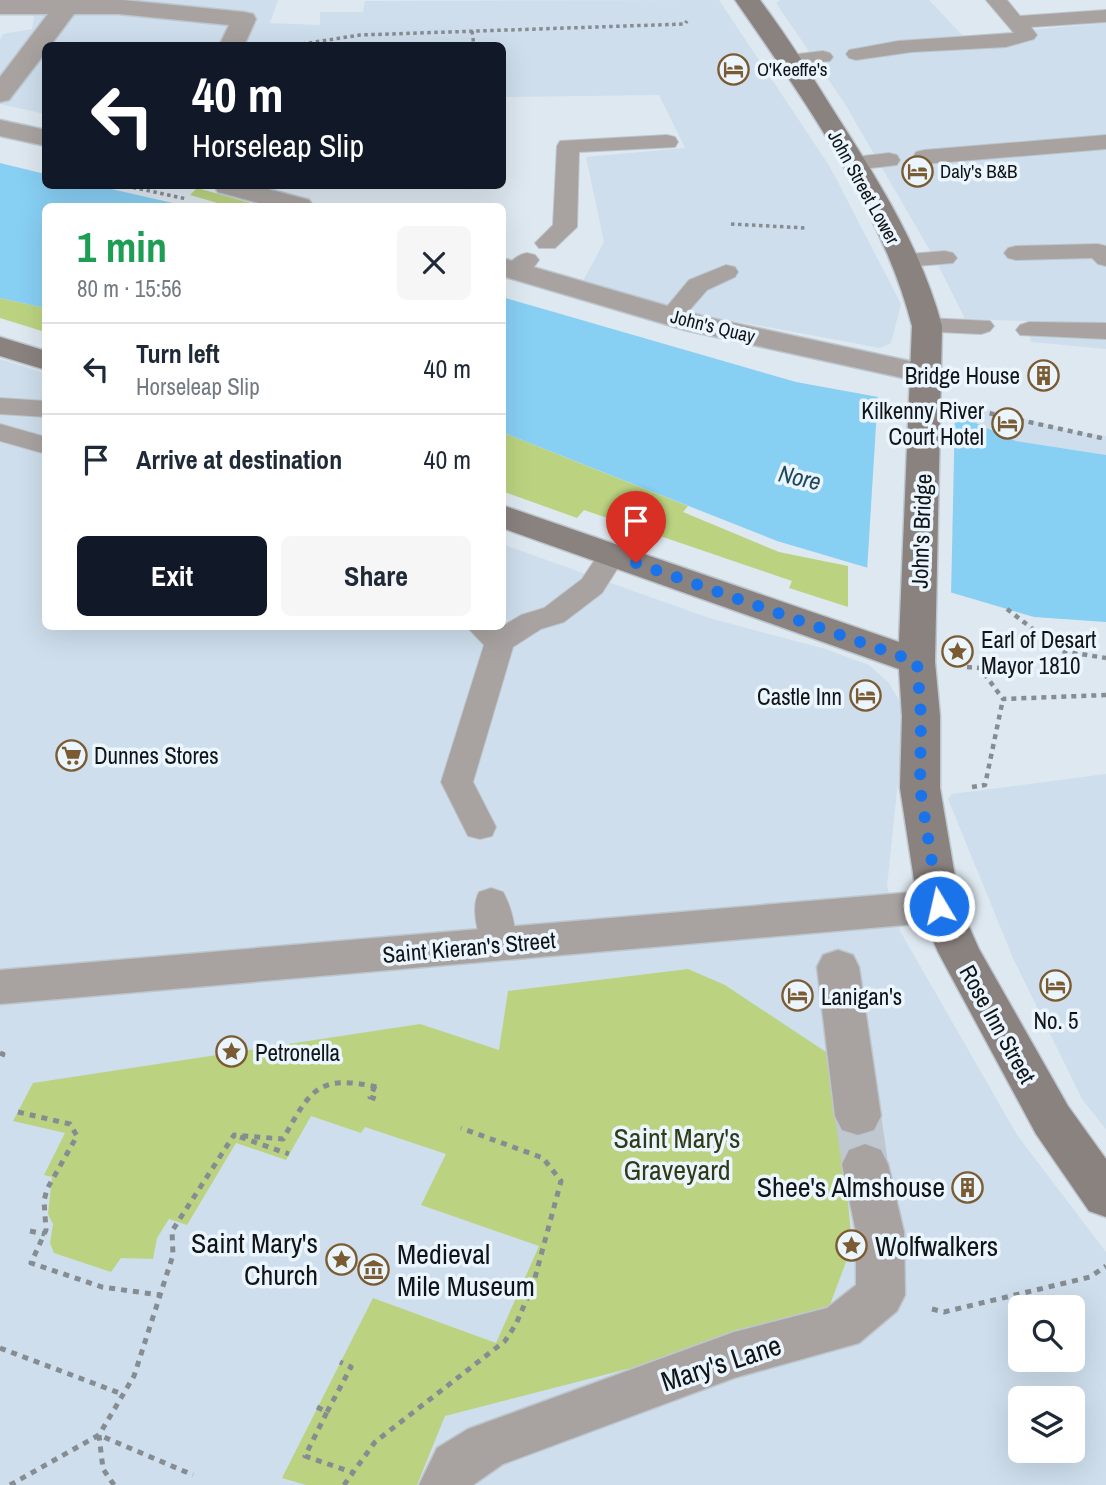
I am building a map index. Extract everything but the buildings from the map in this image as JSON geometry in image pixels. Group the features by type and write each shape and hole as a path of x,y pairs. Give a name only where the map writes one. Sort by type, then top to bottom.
{"main road":[{"name":"John Street Lower","path":"747,0 789,60 854,163 905,260 922,304 927,327 925,384"},
{"path":"0,346 42,360"},
{"name":"John's Bridge","path":"917,644 925,384"},
{"path":"506,517 612,555 917,644"},
{"name":"Rose Inn Street","path":"917,644 921,716 920,788 939,906 959,952 1052,1120 1106,1197"}],"street":[{"path":"0,7 66,8 124,4 244,19 233,42"},
{"path":"0,94 66,8"},
{"path":"0,128 42,137"},
{"path":"239,189 288,203"},
{"name":"John's Quay","path":"515,266 671,316 925,384"},
{"name":"Saint Kieran's Street","path":"0,987 939,906"},
{"path":"838,967 858,1116"},
{"name":"Mary's Lane","path":"445,1485 455,1466 486,1446 734,1355 841,1327 880,1296 880,1232 865,1164"}],"lane":[{"path":"856,54 885,47 988,41 1027,35 996,0"},
{"path":"1016,22 1106,16"},
{"path":"789,60 823,57"},
{"path":"547,243 565,227 568,146 667,142"},
{"path":"924,158 1106,142"},
{"path":"854,163 889,160"},
{"path":"1016,253 1102,255"},
{"path":"905,260 945,258"},
{"path":"671,316 698,285 726,272"},
{"path":"927,327 981,326"},
{"path":"1029,330 1106,331"},
{"path":"0,406 42,409"},
{"path":"0,432 42,445"},
{"path":"506,630 554,615 592,586 612,555"},
{"path":"480,827 457,782 491,634"},
{"path":"491,901 499,944"}],"path":[{"path":"315,42 360,35 687,23"},
{"path":"472,31 473,42"},
{"path":"140,189 189,200"},
{"path":"731,224 806,228"},
{"path":"975,411 1106,439"},
{"path":"1007,609 1061,651 1106,658"},
{"path":"963,788 985,785 1003,699 980,668"},
{"path":"1003,699 1106,695"},
{"path":"0,1053 3,1054 0,1060"},
{"path":"234,1135 283,1139 310,1093 340,1083 378,1087 370,1097 379,1100"},
{"path":"18,1112 70,1124 77,1136 45,1195 45,1234 31,1263 103,1287 160,1295"},
{"path":"344,1485 375,1442 505,1340 515,1328 547,1246 561,1181 543,1158 461,1128"},
{"path":"234,1135 289,1154"},
{"path":"10,1485 76,1451 99,1435 134,1376 173,1255 172,1231 234,1135"},
{"path":"30,1231 45,1234"},
{"path":"940,1311 1090,1277 1106,1266"},
{"path":"0,1348 122,1394"},
{"path":"340,1362 351,1367 306,1456 351,1472"},
{"path":"317,1407 327,1412"},
{"path":"407,1418 415,1421"},
{"path":"99,1435 193,1475"},
{"path":"99,1435 103,1469 114,1485"}],"shaded area":[{"path":"16,0 278,0 270,23 320,25 320,12 363,12 365,1 719,0 830,167 901,304 891,343 880,348 702,315 583,281 604,242 586,157 685,148 659,95 506,97 506,42 42,42 42,113 0,104 0,40 3,34 32,29 35,12"},
{"path":"780,0 929,0 963,36 1106,23 1106,349 1031,342 1027,321 965,319 936,261 845,104 776,3"},
{"path":"0,359 42,372 42,630 506,630 506,545 709,618 825,649 869,665 889,683 900,702 904,724 887,886 900,931 1017,1135 1106,1252 1106,1485 0,1485"},
{"name":"Kilkenny River Court Hotel","path":"955,404 980,407 1070,431 1106,436 1106,455 1016,441 956,415"},
{"path":"1106,774 1106,1129 1082,1099 1013,958 948,799 952,794"}],"green space":[{"path":"196,189 201,189 250,203 218,203 190,195"},
{"path":"0,298 42,307 42,331 0,318"},
{"path":"506,434 688,506 683,512 779,552 848,566 848,607 789,588 792,581 584,510 577,518 506,492"},
{"name":"Saint Mary's Graveyard","path":"688,969 725,985 835,1058 852,1246 825,1318 445,1416 417,1485 306,1485 282,1478 373,1298 496,1343 539,1246 421,1205 446,1154 365,1127 361,1133 311,1116 286,1160 236,1143 187,1225 169,1219 157,1238 153,1259 121,1258 111,1272 54,1253 50,1243 53,1224 48,1214 52,1177 44,1175 65,1133 13,1121 33,1083 420,1024 499,1050 508,991"}],"water":[{"path":"0,163 42,173 42,189 111,189 173,203 42,203 42,307 0,298"},
{"name":"Nore","path":"506,298 796,382 944,409 1016,441 1106,455 1106,622 1034,617 777,541 506,434"}],"pier":[{"path":"878,393 955,410 951,596 867,571"}],"tunnel":[{"path":"858,1116 865,1164"}],"place":[{"name":"O'Keeffe's","path":"734,69"},
{"name":"Daly's B&B","path":"917,171"},
{"name":"Bridge House","path":"1043,375"},
{"name":"Kilkenny River Court Hotel","path":"1007,423"},
{"name":"Earl of Desart Mayor 1810","path":"958,652"},
{"name":"Castle Inn","path":"865,696"},
{"name":"Dunnes Stores","path":"71,755"},
{"name":"No. 5","path":"1056,986"},
{"name":"Lanigan's","path":"798,996"},
{"name":"Petronella","path":"232,1052"},
{"name":"Shee's Almshouse","path":"968,1187"},
{"name":"Wolfwalkers","path":"852,1246"},
{"name":"Saint Mary's Church","path":"341,1259"},
{"name":"Medieval Mile Museum","path":"374,1270"}],"route":[{"path":"636,563 917,662 921,716 920,788 939,906"}]}
